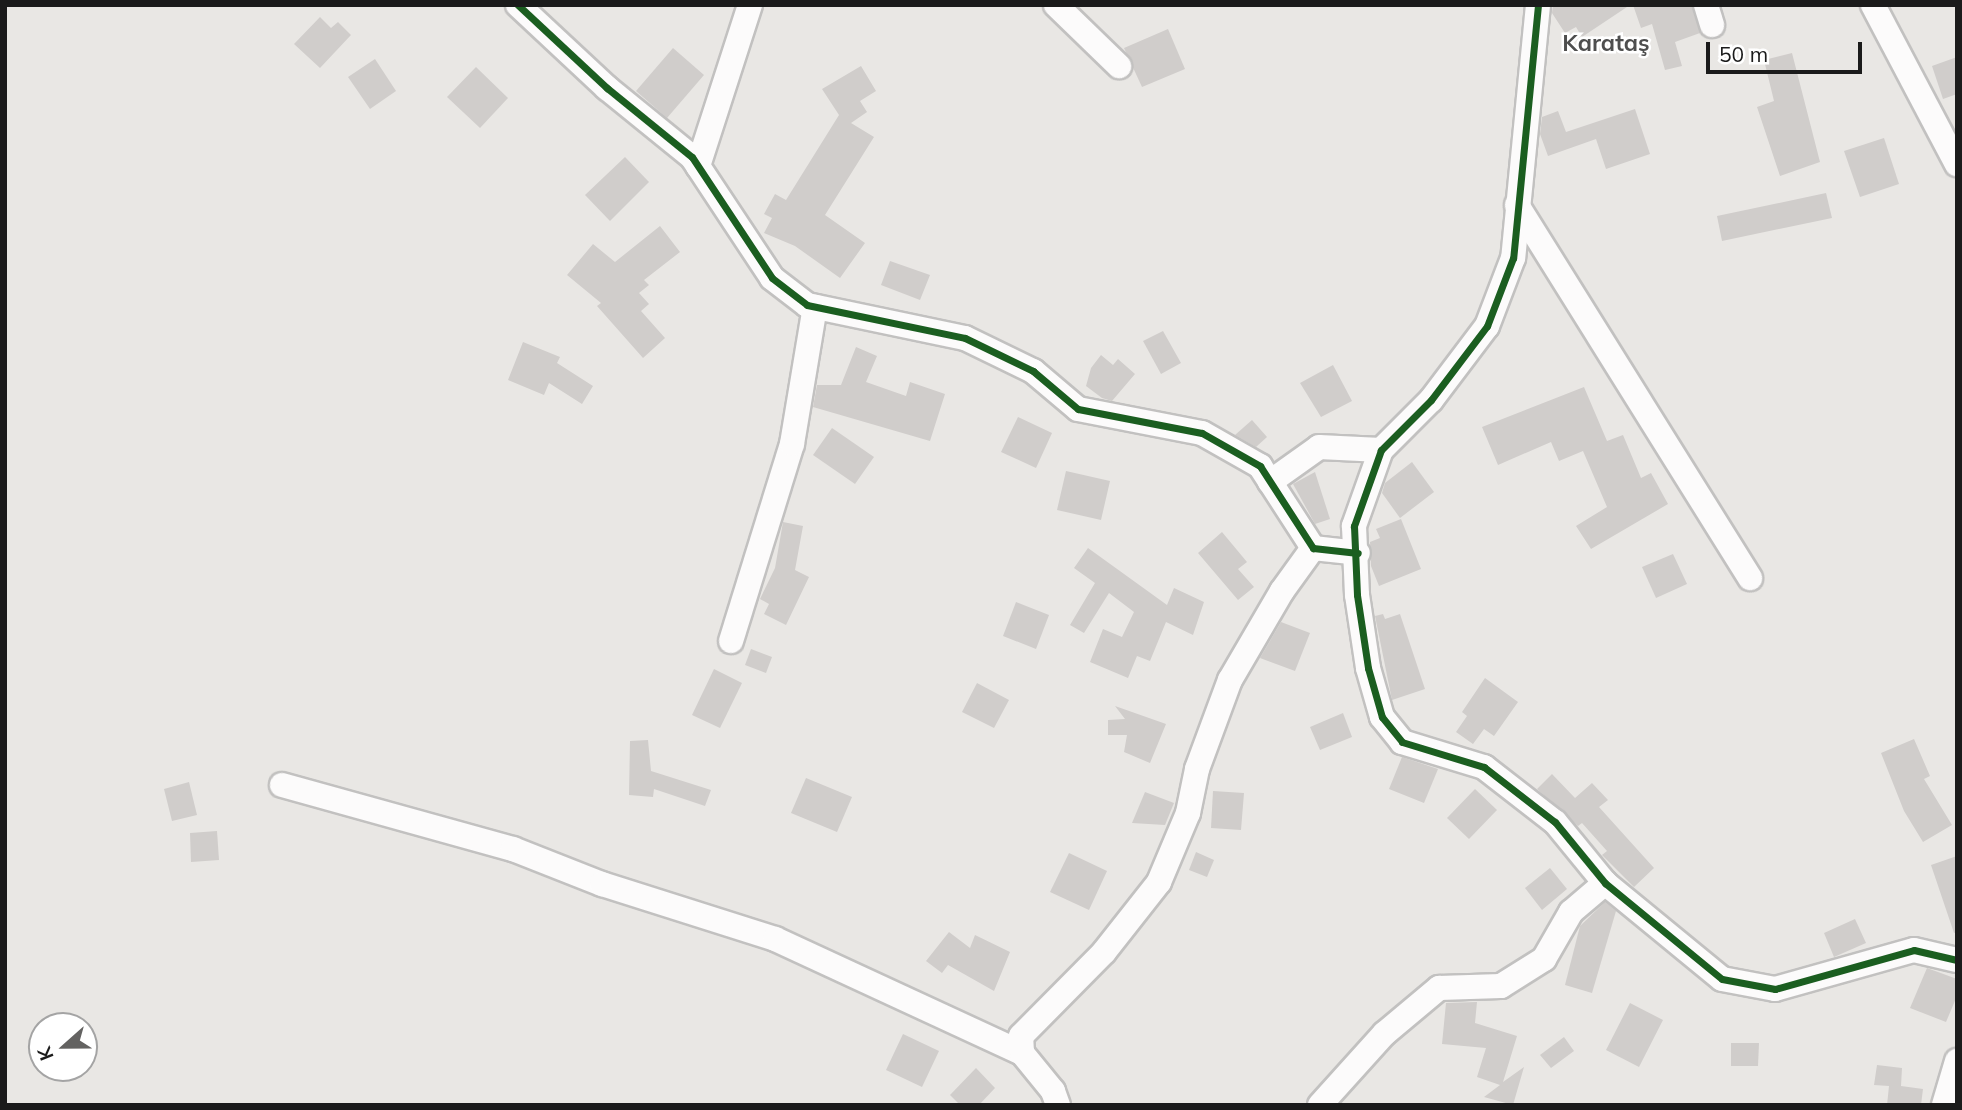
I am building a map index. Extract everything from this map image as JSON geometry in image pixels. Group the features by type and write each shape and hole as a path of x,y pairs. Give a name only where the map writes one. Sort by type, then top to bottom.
{"street":[{"path":"517,5 698,166 772,278 814,307 965,338 1033,371 1078,410 1202,433 1259,466 1313,548"},
{"path":"698,166 750,5"},
{"path":"1056,5 1119,66"},
{"path":"1538,5 1513,258 1487,326 1431,400 1381,450 1354,526 1358,552 1357,595 1368,668 1382,717 1402,743 1484,767 1555,822 1605,883 1722,979 1775,989 1914,950 1957,960"},
{"path":"1873,5 1957,164"},
{"path":"1517,205 1750,578"},
{"path":"732,641 792,444 814,307"},
{"path":"1270,482 1319,447 1381,450"},
{"path":"1313,548 1358,552"},
{"path":"1022,1053 1021,1035 1033,1019 1104,952 1159,882 1188,813 1196,769 1230,680 1282,590 1313,548"},
{"path":"282,785 513,849 602,884 775,939 1022,1053 1053,1091 1058,1105"},
{"path":"1320,1105 1384,1034 1439,988 1501,986 1544,959 1571,912 1605,883"},
{"path":"1944,1105 1957,1061"}],"building":[{"path":"1553,5 1630,5 1582,37 1576,27 1565,33 1552,13"},
{"path":"1633,5 1692,5 1700,33 1675,42 1682,66 1665,70 1652,24 1641,28"},
{"path":"320,17 331,28 338,22 351,35 320,68 294,44"},
{"path":"1168,29 1185,69 1142,87 1124,48"},
{"path":"673,48 704,75 667,118 636,91"},
{"path":"1792,53 1820,162 1780,176 1757,107 1774,101 1764,60"},
{"path":"1957,57 1957,94 1943,99 1932,66"},
{"path":"375,59 396,91 370,109 348,77"},
{"path":"861,66 876,91 860,101 867,112 851,123 874,137 825,215 865,243 840,278 795,246 764,233 772,218 764,214 775,194 786,200 839,115 822,89"},
{"path":"476,67 508,98 480,128 447,97"},
{"path":"1635,109 1650,154 1606,169 1596,139 1548,156 1540,134 1542,117 1558,111 1566,132"},
{"path":"1884,138 1899,184 1860,197 1844,151"},
{"path":"625,157 649,182 610,221 585,195"},
{"path":"1826,193 1832,218 1722,241 1717,216"},
{"path":"660,226 680,252 644,280 649,285 639,293 649,304 641,311 665,338 643,358 597,306 601,303 567,275 593,244 615,262"},
{"path":"890,261 930,275 920,300 881,285"},
{"path":"1163,331 1181,363 1161,374 1143,341"},
{"path":"523,342 560,357 557,363 593,386 582,404 549,383 544,395 508,380"},
{"path":"856,347 877,356 866,382 906,396 910,382 945,394 930,441 813,407 817,385 841,385"},
{"path":"1101,355 1113,365 1118,359 1135,374 1112,401 1102,398 1086,386 1091,368"},
{"path":"1333,365 1352,401 1321,417 1300,383"},
{"path":"1584,387 1607,441 1623,435 1641,478 1651,473 1668,504 1591,549 1576,526 1607,507 1583,451 1559,461 1551,442 1498,465 1482,427"},
{"path":"1018,417 1052,433 1036,468 1001,452"},
{"path":"1252,420 1267,437 1256,447 1235,435"},
{"path":"832,428 874,457 855,484 813,455"},
{"path":"1412,462 1434,492 1400,518 1382,493 1385,483"},
{"path":"1066,471 1110,481 1101,520 1057,510"},
{"path":"1315,472 1330,519 1315,524 1293,484"},
{"path":"1401,519 1421,569 1379,586 1371,566 1370,542 1380,538 1376,529"},
{"path":"783,522 803,526 795,570 809,577 786,625 764,614 769,604 760,599 775,568"},
{"path":"1222,532 1247,562 1238,569 1254,587 1238,600 1198,553"},
{"path":"1088,548 1167,605 1174,588 1204,602 1193,635 1166,622 1150,661 1137,656 1128,678 1090,662 1103,629 1122,637 1134,612 1109,593 1084,633 1070,625 1095,583 1074,568"},
{"path":"1673,554 1687,584 1656,598 1642,567"},
{"path":"1016,602 1049,615 1036,649 1003,636"},
{"path":"1383,614 1385,619 1400,614 1425,689 1392,700 1375,616"},
{"path":"1281,622 1310,633 1295,671 1260,658"},
{"path":"751,649 772,657 766,673 745,665"},
{"path":"714,669 742,683 720,728 692,715"},
{"path":"1485,678 1518,702 1494,736 1484,729 1473,744 1456,732 1467,716 1462,712"},
{"path":"977,683 1009,700 994,728 962,712"},
{"path":"1115,706 1166,724 1150,763 1124,752 1127,735 1108,735 1108,720 1125,719"},
{"path":"1343,713 1352,737 1320,750 1310,727"},
{"path":"1914,739 1930,776 1924,779 1952,825 1923,842 1904,811 1881,753"},
{"path":"648,740 651,771 711,790 705,806 654,789 653,797 629,795 630,741"},
{"path":"1402,757 1438,769 1424,803 1389,789"},
{"path":"1552,774 1575,798 1592,783 1608,800 1599,807 1654,868 1634,887 1602,855 1607,851 1582,823 1578,826 1537,789"},
{"path":"806,778 852,797 837,832 791,813"},
{"path":"189,782 197,815 172,821 164,789"},
{"path":"1475,789 1497,810 1469,839 1447,818"},
{"path":"1213,791 1244,793 1241,830 1211,828"},
{"path":"1145,792 1174,803 1165,825 1132,823"},
{"path":"217,831 219,860 191,862 190,833"},
{"path":"1196,852 1214,860 1207,877 1189,870"},
{"path":"1069,853 1107,871 1089,910 1050,892"},
{"path":"1957,856 1957,932 1954,933 1931,865"},
{"path":"1550,868 1567,889 1542,910 1525,888"},
{"path":"1605,902 1616,911 1592,993 1565,985 1580,926"},
{"path":"1855,919 1866,943 1834,957 1824,933"},
{"path":"949,932 970,948 975,935 1010,952 994,991 948,965 942,973 926,961"},
{"path":"1927,968 1957,979 1957,996 1946,1022 1910,1008"},
{"path":"1477,1002 1475,1023 1517,1036 1503,1082 1524,1067 1513,1105 1484,1097 1500,1085 1477,1077 1486,1048 1442,1044 1446,1003"},
{"path":"1630,1003 1663,1020 1639,1067 1606,1050"},
{"path":"903,1034 939,1051 922,1087 886,1070"},
{"path":"1564,1037 1574,1051 1551,1068 1540,1055"},
{"path":"1731,1043 1759,1043 1758,1066 1731,1066"},
{"path":"1877,1065 1902,1068 1901,1086 1923,1089 1921,1105 1887,1105 1889,1086 1874,1085"},
{"path":"976,1068 995,1088 979,1105 960,1105 950,1095"}],"cycle path":[{"path":"518,5 607,88 692,157 772,278 807,305 965,338 1033,371 1078,409 1202,433 1260,466 1313,548 1358,553"},
{"path":"1538,5 1513,258 1487,326 1431,400 1381,450 1354,526 1357,595 1368,668 1382,717 1402,742 1484,767 1555,822 1605,883 1722,979 1775,989 1914,950 1957,960"}],"district":[{"name":"Karataş","path":"1606,43"}]}
